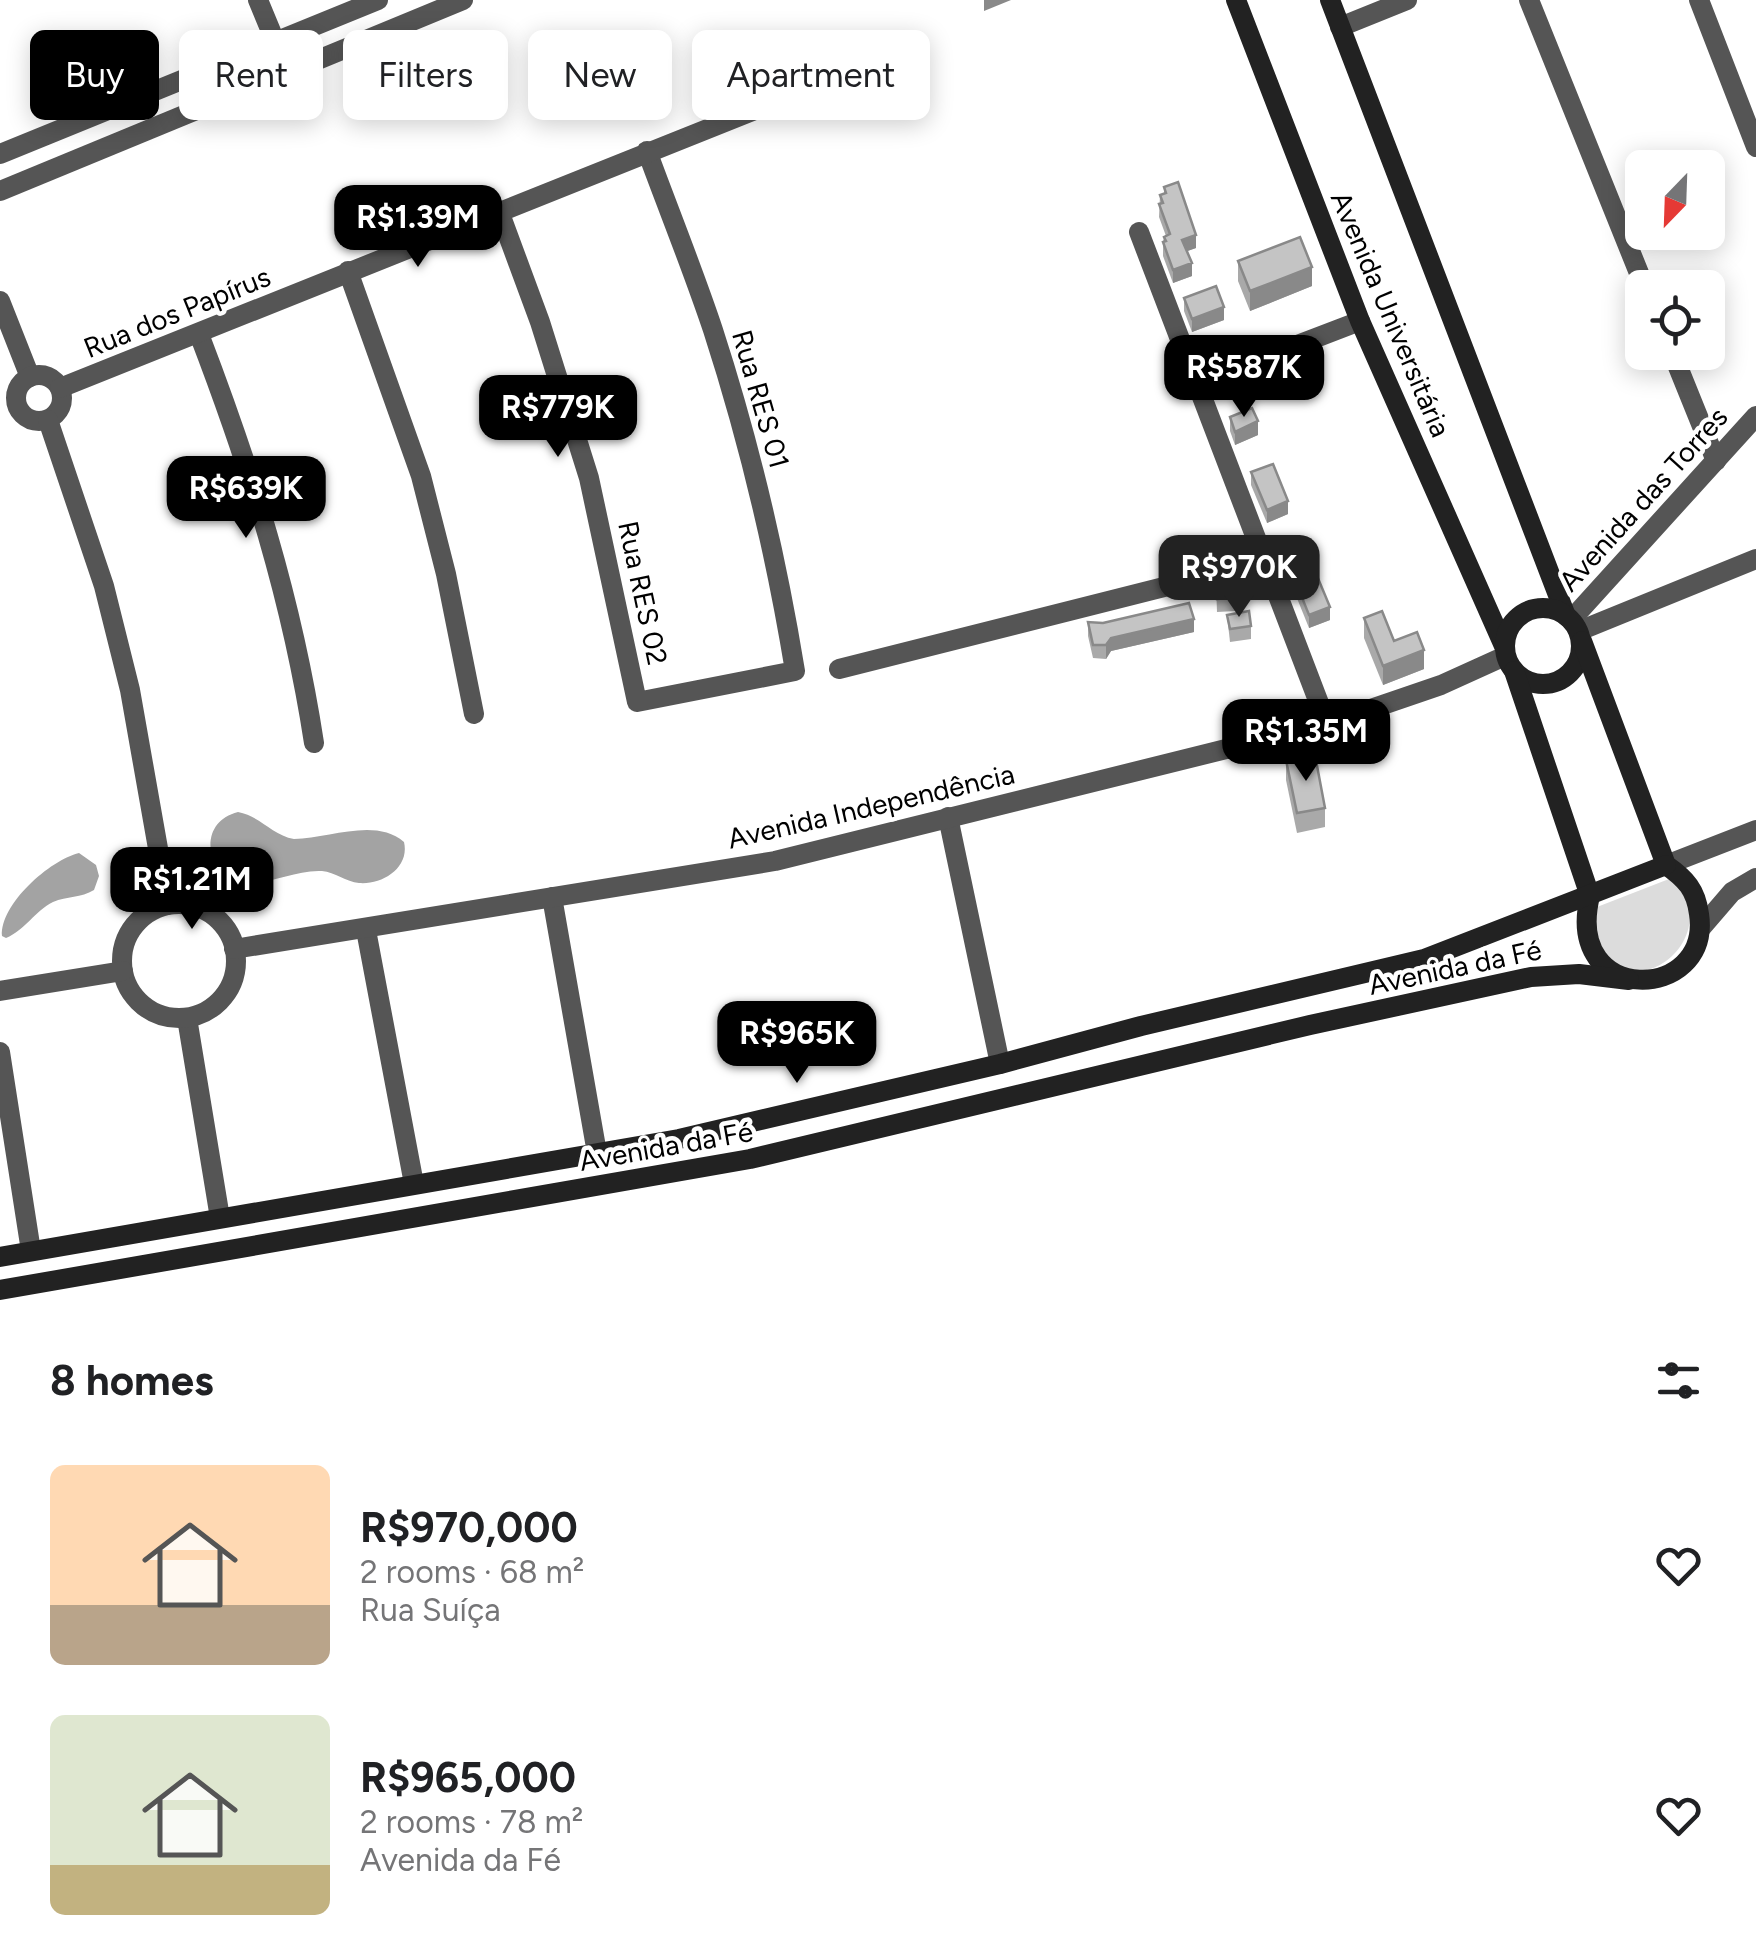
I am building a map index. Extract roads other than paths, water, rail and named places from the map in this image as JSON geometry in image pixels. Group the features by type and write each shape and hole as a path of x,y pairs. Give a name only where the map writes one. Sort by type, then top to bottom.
{"main road":[{"name":"Avenida Universitária","path":"1236,0 1360,321 1508,658 1590,896 1584,919 1596,958 1610,972 1629,980"},
{"name":"Avenida Universitária","path":"1330,0 1666,866 1683,877 1695,893 1701,928"},
{"path":"1548,608 1574,627 1578,662 1562,680 1539,684 1508,658 1512,622 1522,614 1548,608"},
{"path":"1590,896 1666,866"},
{"name":"Avenida da Fé","path":"0,1257 679,1138 1000,1064 1424,959 1590,896"},
{"path":"1629,980 1667,976 1683,964 1701,928"},
{"name":"Avenida da Fé","path":"0,1290 750,1159 1532,977 1578,974 1629,980"}],"street":[{"path":"258,0 270,30"},
{"path":"303,30 378,0"},
{"path":"0,191 463,0"},
{"path":"1340,27 1406,0"},
{"path":"1528,0 1639,270"},
{"path":"1699,0 1756,148"},
{"path":"0,154 179,80"},
{"name":"Rua dos Papírus","path":"60,388 728,120"},
{"name":"Rua RES 01","path":"637,702 795,671 774,553 744,434 712,327 647,151"},
{"name":"Rua RES 02","path":"499,211 540,322 589,478 637,702"},
{"path":"1139,232 1327,724"},
{"path":"348,271 421,476 454,610 474,714"},
{"path":"0,301 30,377"},
{"path":"1196,384 1360,321"},
{"path":"199,334 242,445 271,538 292,621 314,743"},
{"path":"1679,370 1716,461"},
{"path":"47,376 60,388 60,406 48,420 30,420 9,410 18,389 30,377 47,376"},
{"name":"Avenida das Torres","path":"1574,627 1756,416"},
{"path":"48,420 104,586 130,690 168,905"},
{"path":"1574,627 1756,559"},
{"path":"839,669 1263,562"},
{"name":"Avenida Independência","path":"234,949 775,861 1327,724 1508,658"},
{"path":"948,817 1000,1064"},
{"path":"1666,866 1756,830"},
{"path":"1701,928 1732,892 1756,878"},
{"path":"552,896 597,1153"},
{"path":"168,905 190,905 210,913 226,929 234,949 234,973 225,994 209,1010 187,1018 172,1018 144,1007 127,985 123,970 124,950 132,930 148,914 168,905"},
{"path":"366,930 414,1184"},
{"path":"0,991 123,970"},
{"path":"187,1018 220,1218"},
{"path":"0,1052 31,1251"}]}
